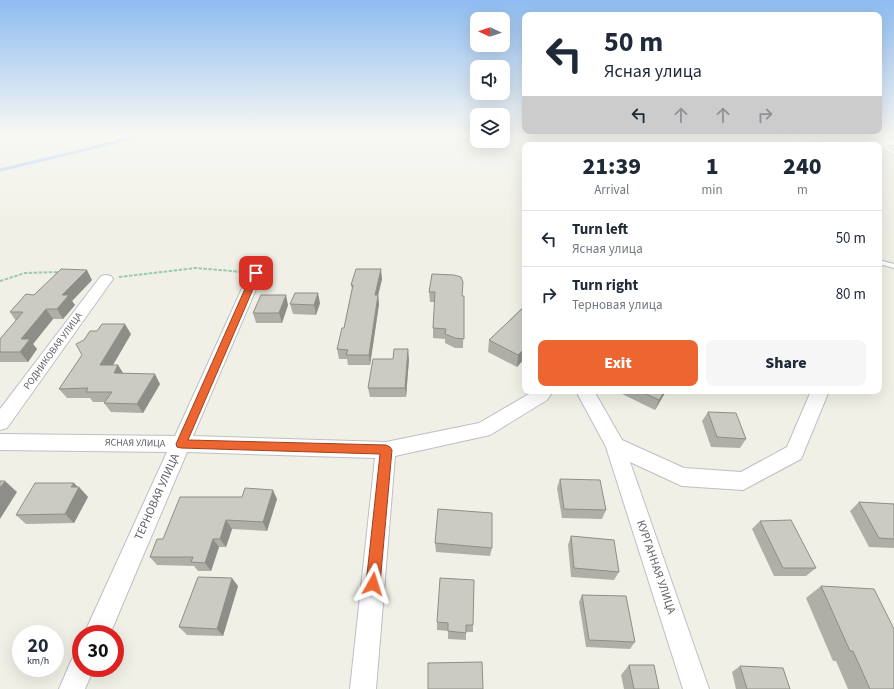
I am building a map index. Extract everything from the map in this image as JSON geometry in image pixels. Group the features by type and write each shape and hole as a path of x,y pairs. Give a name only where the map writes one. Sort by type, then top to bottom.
{"street":[{"name":"ТЕРНОВАЯ УЛИЦА","path":"100,625 256,273"},
{"name":"РОДНИКОВАЯ УЛИЦА","path":"0,423 106,279"},
{"name":"ЯСНАЯ УЛИЦА","path":"0,442 181,444 386,450 483,430 541,394"},
{"name":"КУРГАННАЯ УЛИЦА","path":"587,394 615,446 696,689"},
{"path":"615,446 682,477 743,481 794,453 819,394"},
{"path":"363,689 386,450"},
{"path":"72,689 77,677"}],"lane":[{"path":"882,263 894,266"}],"path":[{"path":"106,279 132,274 196,268 256,273"},
{"path":"0,281 25,273 60,272"}],"building":[{"path":"61,269 87,270 62,295 69,295 57,309 46,309 21,339 30,339 20,352 0,352 0,339 23,312 10,312 26,294 34,295"},
{"path":"356,269 381,269 375,295 378,295 369,355 346,355 348,350 337,349 342,328 344,328 353,285 351,285"},
{"path":"432,274 454,275 461,277 463,282 462,296 464,296 464,339 455,338 445,334 446,329 433,328 435,292 429,292"},
{"path":"295,293 318,293 314,305 290,304"},
{"path":"261,295 286,295 279,313 253,313"},
{"path":"522,309 522,351 518,355 489,340"},
{"path":"102,324 125,324 100,365 118,365 114,373 155,374 137,404 104,403 112,392 86,392 88,388 59,389 82,355 76,344 84,340 90,331 97,331"},
{"path":"394,349 408,349 405,388 368,388 373,359 393,359"},
{"path":"646,394 663,394 659,400"},
{"path":"708,412 736,413 746,439 717,437"},
{"path":"560,479 600,480 606,510 564,509"},
{"path":"0,481 5,481 0,488"},
{"path":"35,483 74,483 71,487 79,487 65,514 16,515"},
{"path":"245,488 273,490 263,522 226,520 220,539 213,539 205,563 191,562 193,557 150,557 157,539 163,539 180,497 242,497"},
{"path":"859,502 894,504 894,539 879,538"},
{"path":"438,509 492,513 492,548 435,543"},
{"path":"791,520 816,568 783,568 760,521"},
{"path":"571,536 614,540 619,572 574,568"},
{"path":"198,577 232,578 217,629 179,627"},
{"path":"440,578 474,580 473,625 466,625 466,633 448,631 448,623 437,622"},
{"path":"821,586 874,589 894,629 894,689 870,689 853,651 850,651"},
{"path":"582,595 626,596 635,642 589,640"},
{"path":"482,662 483,689 428,689 428,663"},
{"path":"629,665 654,665 659,689 634,689"},
{"path":"740,666 783,668 790,689 747,689"}],"waterway":[{"path":"0,170 16,166"}],"route":[{"path":"256,273 181,444 386,450 373,584"}]}
